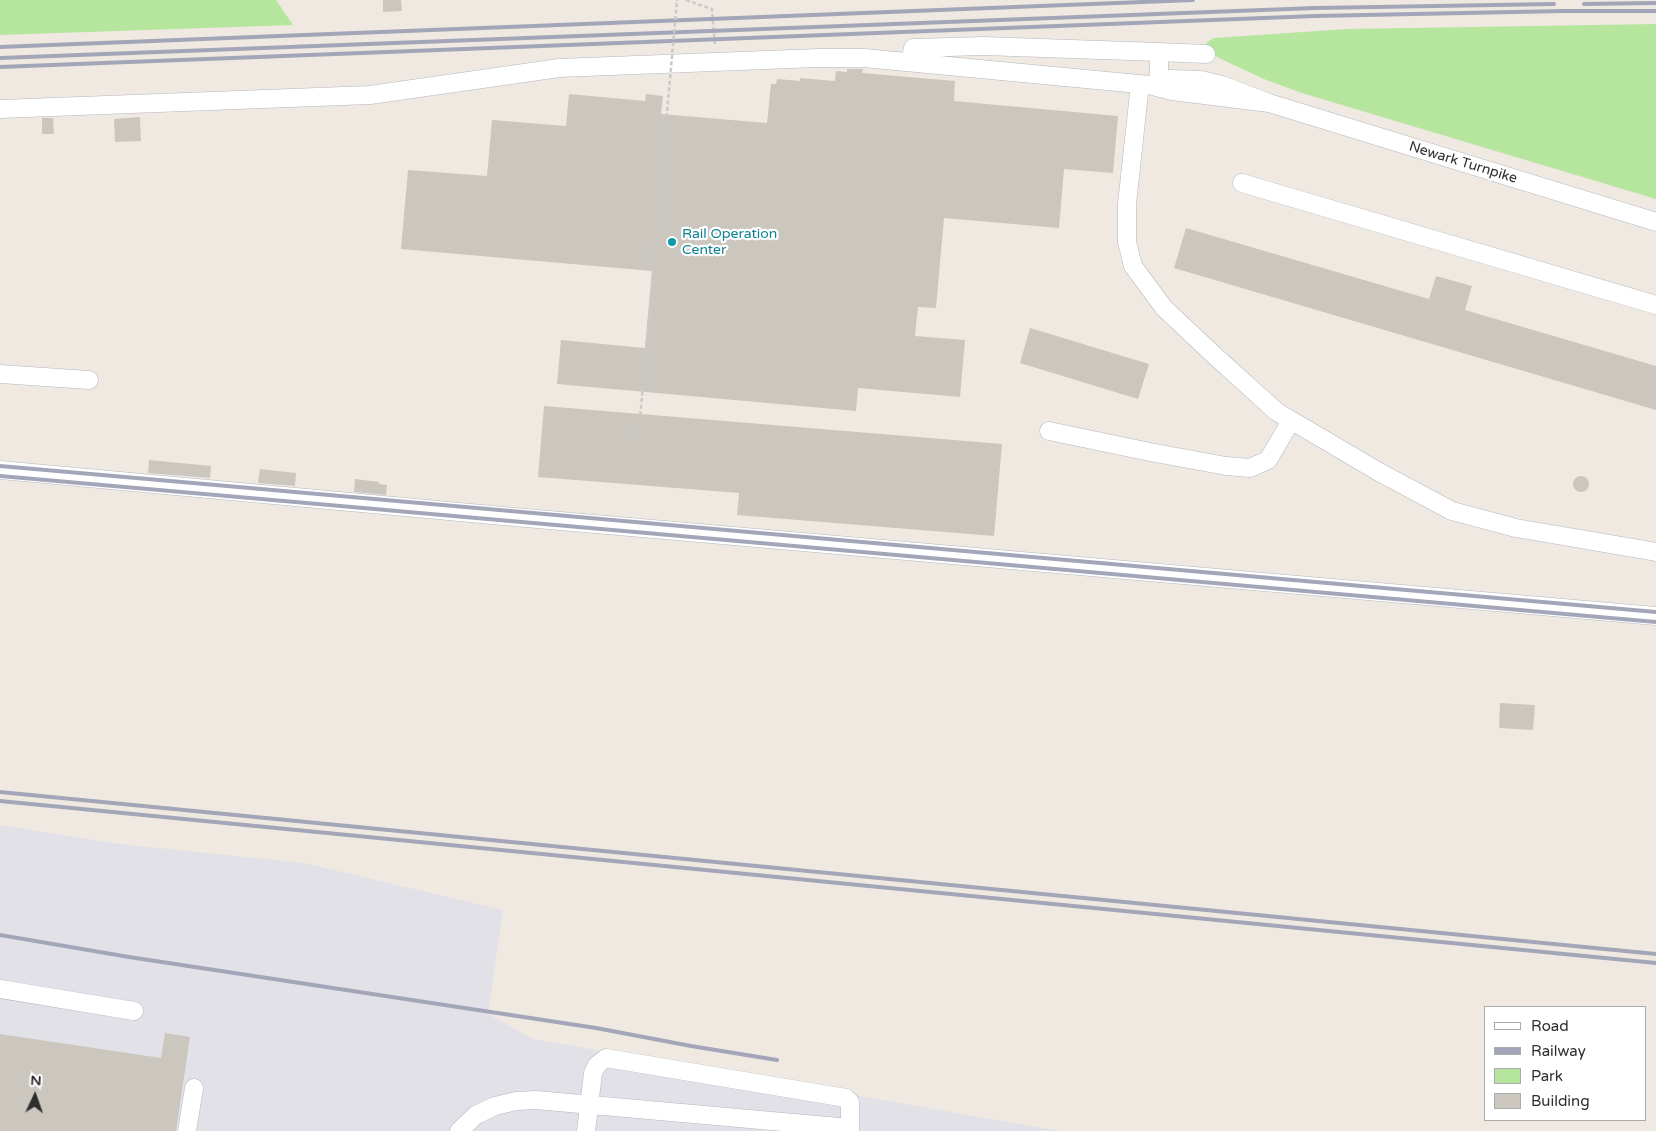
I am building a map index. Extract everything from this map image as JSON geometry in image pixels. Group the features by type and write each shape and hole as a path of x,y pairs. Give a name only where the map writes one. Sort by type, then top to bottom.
{"street":[{"path":"910,62 913,48 984,46 1206,54"},
{"path":"1159,52 1149,84 1126,204 1127,242 1133,266 1164,308 1277,412 1378,472 1452,511 1516,528 1656,552"},
{"name":"Newark Turnpike","path":"0,109 383,94 559,68 839,57 1149,84 1170,79 1201,80 1222,85 1269,103 1656,222"},
{"path":"1242,183 1656,305"},
{"path":"0,374 89,380"},
{"path":"1049,431 1226,466 1250,468 1268,460 1291,421"},
{"path":"0,470 503,516 1656,616"},
{"path":"0,989 134,1012"},
{"path":"459,1131 476,1115 495,1106 536,1100 589,1105 850,1129 850,1102 846,1098 606,1058 597,1065 593,1073 589,1105 586,1131"},
{"path":"187,1131 194,1088"}],"path":[{"path":"638,441 677,0"},
{"path":"686,0 712,10 715,46"}],"shaded area":[{"path":"0,825 120,844 304,863 503,910 488,1014 533,1039 1060,1131 0,1131"}],"green space":[{"path":"0,0 276,0 293,25 0,35"},
{"path":"1656,24 1656,199 1302,93 1264,79 1221,59 1212,54 1206,46 1207,42 1214,38 1347,29"}],"building":[{"path":"383,0 401,0 402,11 383,12"},
{"name":"Rail Operation Center","path":"847,69 863,69 862,73 955,81 954,101 1118,116 1113,173 1064,169 1059,228 944,218 936,308 918,307 915,336 965,340 960,397 858,388 856,411 557,384 561,340 645,348 652,271 401,249 408,170 487,176 492,120 566,126 569,94 645,101 646,94 663,96 661,114 767,123 771,84 776,84 777,79 800,81 800,78 835,81 836,71 847,72"},
{"path":"140,117 141,141 115,142 114,119"},
{"path":"42,118 53,118 54,134 42,134"},
{"path":"1186,228 1429,299 1436,276 1472,286 1465,310 1656,366 1656,410 1174,268"},
{"path":"1030,328 1149,364 1138,399 1020,363"},
{"path":"544,406 1002,444 994,536 737,515 739,493 538,477"},
{"path":"149,460 211,466 210,478 148,473"},
{"path":"260,469 296,473 295,486 258,483"},
{"path":"1581,476 1589,484 1581,492 1573,484"},
{"path":"355,479 387,485 386,495 354,492"},
{"path":"1500,703 1535,705 1533,730 1499,728"},
{"path":"165,1033 190,1037 176,1131 0,1131 0,1034 161,1058"}],"railway":[{"path":"0,47 1193,0"},
{"path":"1584,4 1656,3"},
{"path":"0,58 1315,8 1554,4"},
{"path":"0,67 1315,16 1656,11"},
{"path":"0,466 1656,612"},
{"path":"0,476 1656,622"},
{"path":"0,792 1656,954"},
{"path":"0,801 1656,963"},
{"path":"0,935 129,957 596,1028 777,1060"}],"place":[{"name":"Rail Operation Center","path":"672,242"}]}
